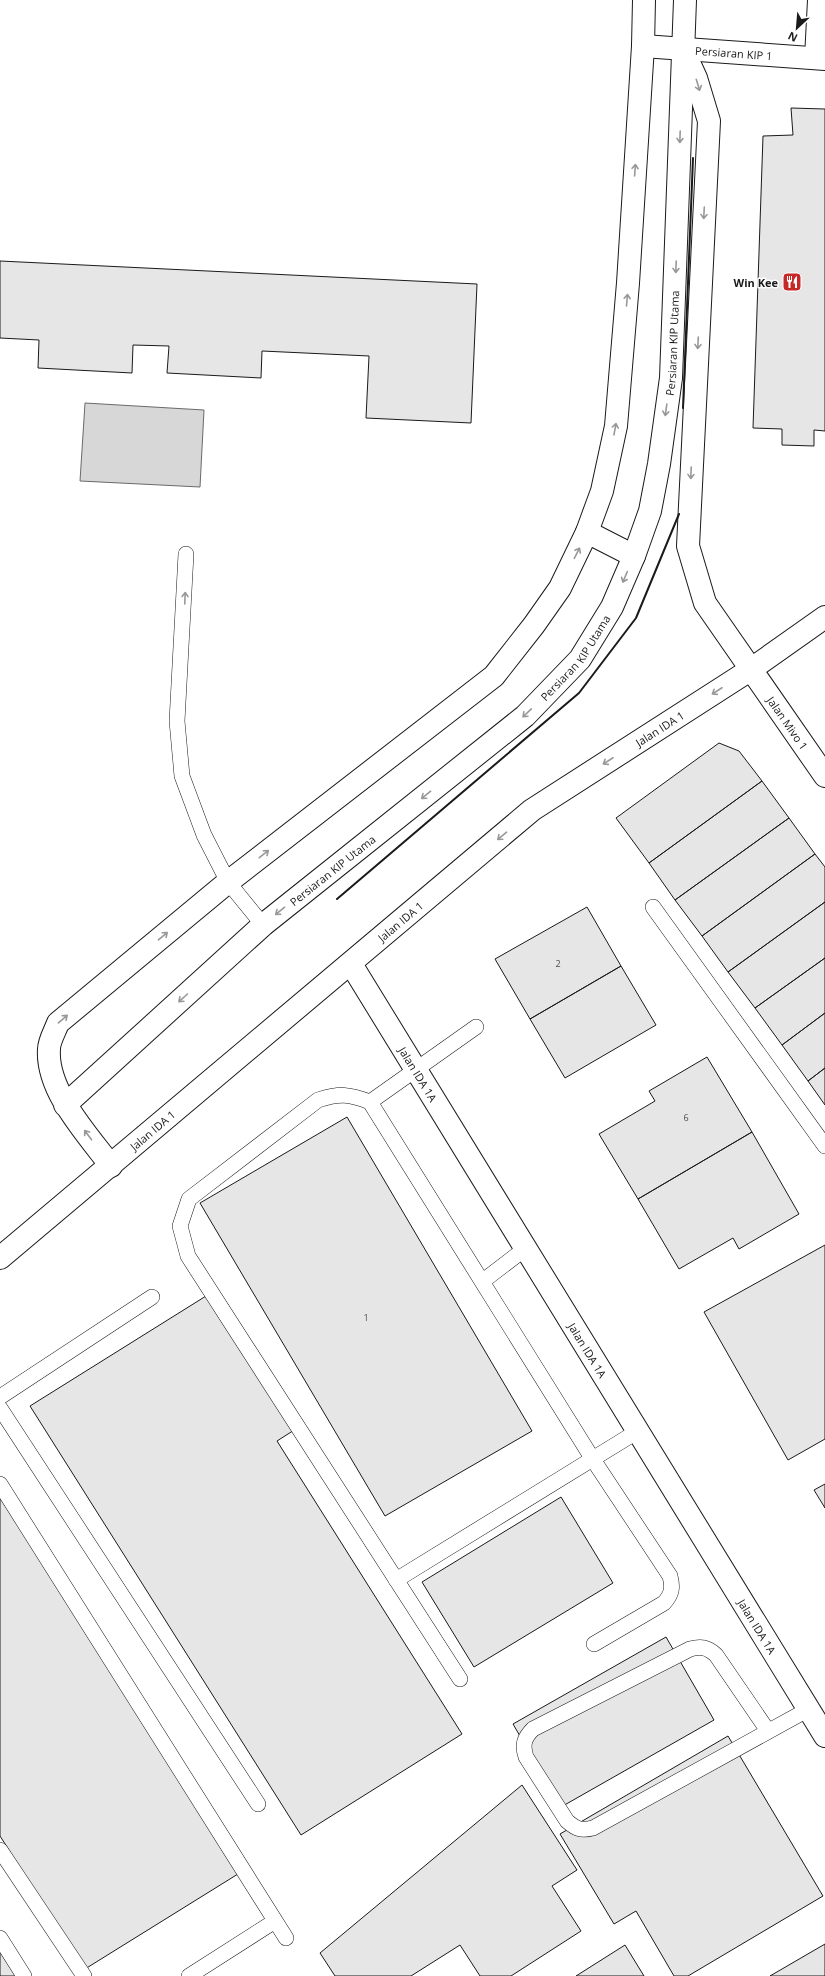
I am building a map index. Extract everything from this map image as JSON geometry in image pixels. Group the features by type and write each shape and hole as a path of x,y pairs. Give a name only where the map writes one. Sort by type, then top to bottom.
{"street":[{"path":"111,1166 66,1105 51,1070 49,1048 58,1023 228,882 494,676 534,626 560,588 587,532 602,491 616,426 628,283 643,46 644,0"},
{"name":"Persiaran KIP Utama","path":"66,1105 263,925 525,716 580,659 612,607 634,556 650,511 659,464 671,378 675,295 682,49 686,0"},
{"path":"819,0 820,59"},
{"name":"Persiaran KIP 1","path":"643,46 820,59"},
{"name":"Jalan Mivo 1","path":"682,49 696,78 709,121 688,546 704,603 825,776"},
{"path":"587,532 634,556"},
{"name":"Jalan IDA 1","path":"0,1258 352,964 532,810 750,670 825,617"},
{"name":"Jalan IDA 1A","path":"352,964 825,1736"}],"lane":[{"path":"186,554 183,637 177,721 182,776 204,835 228,882 263,925"},
{"path":"653,907 825,1146"},
{"path":"370,1102 476,1027"},
{"path":"460,1679 188,1256 180,1226 189,1199 318,1100 335,1094 351,1095 370,1102 592,1458 670,1576 673,1586 671,1596 664,1603 594,1644"},
{"path":"483,1281 526,1248"},
{"path":"0,1397 152,1297"},
{"path":"0,1408 258,1804"},
{"path":"396,1580 638,1431"},
{"path":"0,1484 286,1938"},
{"path":"768,1731 716,1655 708,1648 699,1646 690,1649 533,1729 526,1736 523,1747 526,1757 567,1821 574,1828 584,1831 593,1828 768,1731 809,1710"},
{"path":"0,1850 84,1976"},
{"path":"189,1976 275,1921"},
{"path":"0,1938 24,1976"}],"shaded area":[{"path":"85,403 204,410 200,487 80,481"}],"building":[{"name":"Win Kee","path":"791,108 825,109 825,431 814,430 814,446 782,445 782,429 753,428 763,136 793,135"},
{"path":"0,261 477,284 471,423 366,418 369,356 262,351 261,378 167,373 169,346 133,345 132,373 38,368 39,340 0,338"},
{"path":"719,743 739,751 762,781 649,863 616,818"},
{"path":"762,781 789,818 675,900 649,863"},
{"path":"789,818 815,854 702,936 675,900"},
{"path":"815,854 825,867 825,902 728,972 702,936"},
{"path":"825,902 825,958 755,1008 728,972"},
{"path":"587,907 621,966 530,1019 495,959"},
{"path":"825,958 825,1013 782,1045 755,1008"},
{"path":"621,966 656,1025 565,1078 530,1019"},
{"path":"825,1013 825,1068 808,1081 782,1045"},
{"path":"707,1057 752,1132 638,1199 599,1134 655,1101 649,1091"},
{"path":"825,1068 825,1105 808,1081"},
{"path":"347,1117 532,1431 385,1516 200,1203"},
{"path":"752,1132 799,1214 739,1249 733,1238 679,1269 638,1199"},
{"path":"825,1245 825,1439 788,1460 704,1312"},
{"path":"214,1291 299,1427 277,1441 462,1734 301,1835 30,1406"},
{"path":"0,1481 246,1869 85,1969 0,1836"},
{"path":"825,1484 825,1508 814,1490"},
{"path":"561,1497 613,1583 474,1667 422,1582"},
{"path":"666,1637 714,1720 561,1807 513,1724"},
{"path":"728,1736 823,1896 688,1976 674,1976 636,1911 614,1924 560,1834"},
{"path":"522,1785 577,1870 552,1886 581,1931 511,1976 480,1976 460,1945 411,1976 335,1976 320,1953"},
{"path":"0,1943 20,1976 0,1976"},
{"path":"825,1944 825,1976 770,1976"},
{"path":"625,1945 644,1976 576,1976"}],"wall":[{"path":"683,408 693,158"},
{"path":"337,899 579,693 636,618 679,514"}],"place":[{"name":"Win Kee","path":"792,282"}]}
